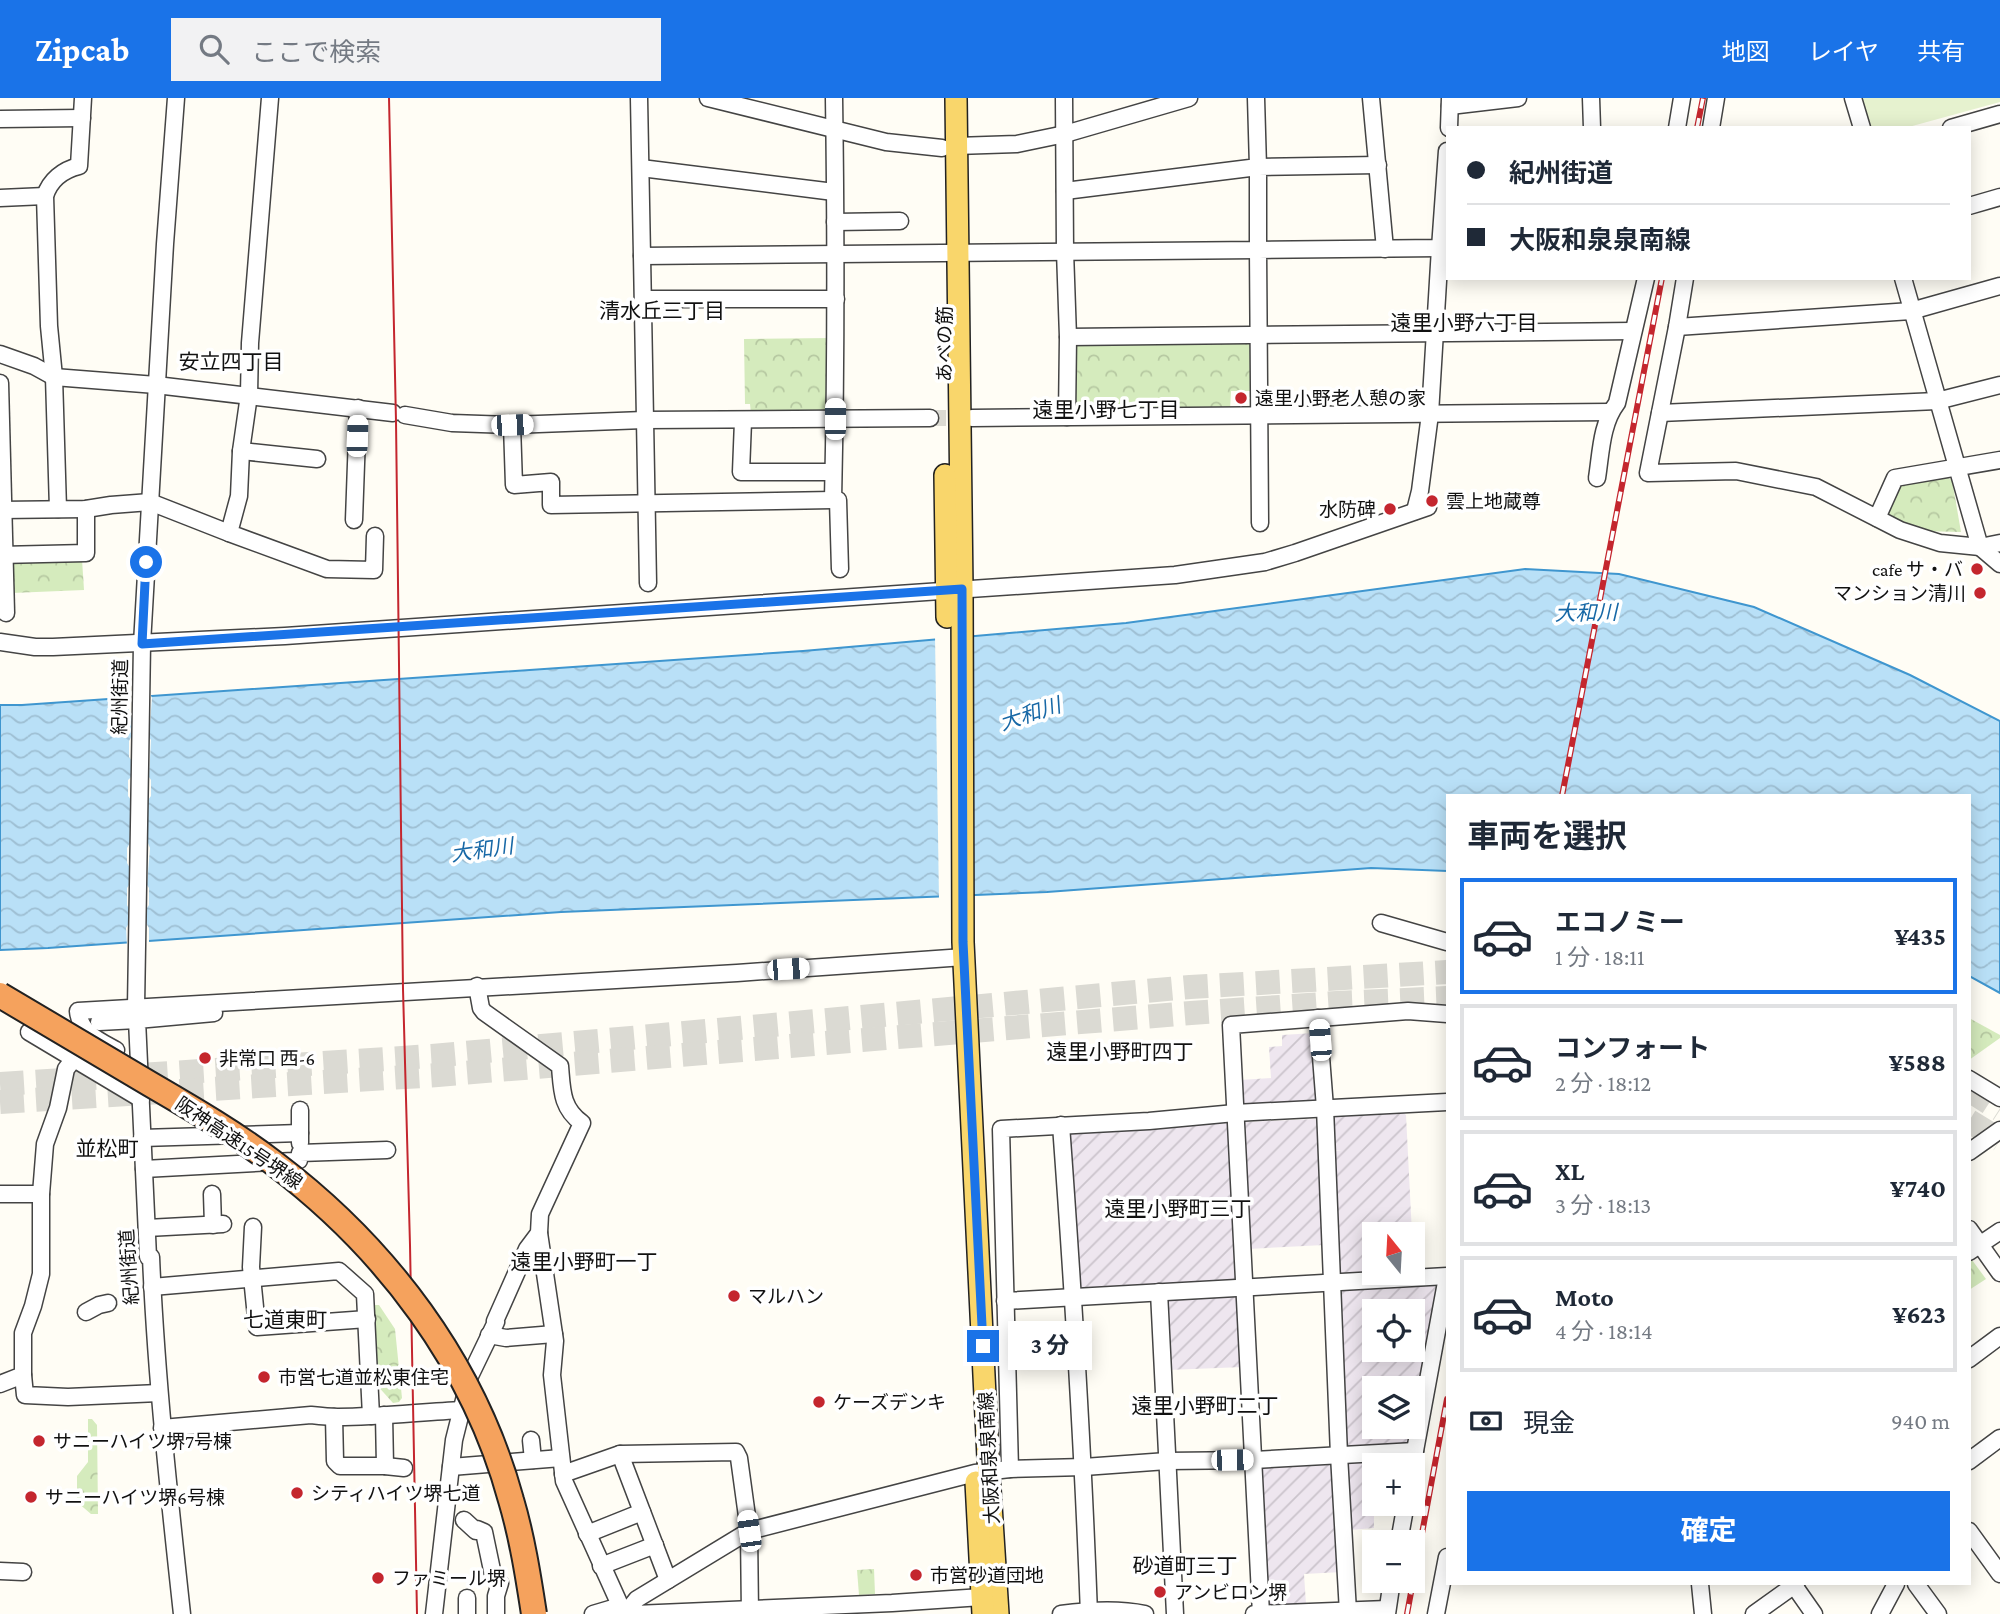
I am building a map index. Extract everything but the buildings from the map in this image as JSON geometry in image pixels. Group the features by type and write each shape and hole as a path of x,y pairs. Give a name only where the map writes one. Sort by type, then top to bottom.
{"highway":[{"name":"阪神高速15号堺線","path":"0,995 212,1121 264,1156 365,1242 441,1341 482,1419 511,1498 534,1614"},
{"name":"阪神高速15号堺線","path":"0,1013 236,1155 293,1198 358,1260 404,1317 427,1351 449,1387 467,1425 483,1464 498,1513 506,1544 517,1614"}],"main road":[{"name":"あべの筋","path":"942,98 949,147 954,597"},
{"name":"あべの筋","path":"949,147 956,98"},
{"name":"大阪和泉泉南線","path":"954,597 953,951 992,1471 998,1614"},
{"name":"大阪和泉泉南線","path":"982,1605 992,1471"}],"street":[{"path":"58,509 45,196 48,187 66,170 79,166 83,98"},
{"name":"紀州街道","path":"176,98 141,648 136,1008 148,1257 151,1257 159,1393 181,1614"},
{"path":"229,533 239,496 241,451 249,395 250,343 270,98"},
{"path":"639,98 648,583"},
{"path":"708,98 886,142 949,147 1017,144 1065,134 1189,98"},
{"path":"833,500 836,299 834,98"},
{"path":"1064,98 1068,337 1066,417"},
{"path":"1256,98 1260,523"},
{"path":"1371,98 1385,249"},
{"path":"1449,126 1450,102 1518,98"},
{"path":"1591,98 1592,126"},
{"path":"1677,126 1682,98"},
{"path":"1711,126 1716,98"},
{"path":"1853,98 1861,126"},
{"path":"1958,126 2000,114"},
{"path":"0,119 82,118"},
{"path":"1065,191 1258,167 1378,165"},
{"path":"641,168 834,192"},
{"path":"0,642 35,647 141,648 285,636 954,597 1174,575 1265,562 1295,553 1421,509 1420,491 1430,414 1444,248 1446,183"},
{"path":"0,198 45,196"},
{"path":"1971,205 2000,197"},
{"path":"835,222 900,221"},
{"path":"642,256 1444,248"},
{"path":"1597,478 1605,425 1617,403 1646,280"},
{"path":"1685,280 1648,473 1736,471 1816,487 1900,530 1940,543 1980,547 2000,543"},
{"path":"1903,280 1980,547 2000,564"},
{"path":"1677,327 1911,311 2000,286"},
{"path":"643,299 836,299"},
{"path":"1068,337 1633,331"},
{"path":"0,354 34,366 54,377 249,395 452,423 512,425 644,420 930,418"},
{"path":"0,383 6,613"},
{"path":"1660,413 1937,401 2000,385"},
{"path":"354,520 358,408"},
{"path":"972,418 1610,412"},
{"path":"743,421 741,472 833,472"},
{"path":"512,425 514,485 551,482 551,505 838,500 840,569"},
{"path":"241,451 317,459"},
{"path":"1877,518 1895,478 2000,460"},
{"path":"2,510 86,509 111,505 149,507 327,569 374,570 375,536"},
{"path":"3,555 86,553 86,509"},
{"path":"1381,923 1446,942"},
{"path":"139,1064 83,1029 78,1011 737,973 953,951"},
{"path":"477,986 484,1012 560,1062 564,1102 582,1123 540,1214 539,1233 555,1341 552,1375 564,1481 623,1611"},
{"path":"99,1022 136,1008"},
{"path":"1261,1614 1231,1025 1408,1011 1446,1014"},
{"path":"1318,1018 1325,1108 1348,1612"},
{"path":"29,1032 141,1099"},
{"path":"105,1044 73,1060 66,1069 58,1108 45,1144 41,1194 41,1274 23,1333 25,1395 68,1397 159,1393"},
{"path":"1971,1080 2000,1098"},
{"path":"992,1471 1005,1301 1001,1129 1446,1102"},
{"path":"144,1168 299,1160 300,1111"},
{"path":"1061,1125 1084,1467 1089,1612"},
{"path":"1971,1151 2000,1130"},
{"path":"142,1138 300,1133"},
{"path":"300,1153 387,1150"},
{"path":"0,1194 41,1194"},
{"path":"146,1228 218,1224 212,1194"},
{"path":"253,1227 252,1278 257,1327 367,1319"},
{"path":"2000,1231 1974,1248 2000,1273"},
{"path":"434,1614 454,1440 470,1376 527,1249 539,1233"},
{"path":"152,1287 339,1271 365,1294 377,1416 385,1466"},
{"path":"1005,1301 1446,1276"},
{"path":"1415,1453 1446,1282"},
{"path":"1159,1292 1175,1614"},
{"path":"86,1312 108,1303"},
{"path":"489,1335 506,1338 554,1334"},
{"path":"1971,1358 2000,1336"},
{"path":"0,1384 23,1375"},
{"path":"162,1428 311,1415 377,1416 462,1410"},
{"path":"334,1417 335,1461 340,1466 404,1468"},
{"path":"1971,1460 2000,1438"},
{"path":"531,1440 533,1460"},
{"path":"451,1467 533,1460 562,1466 620,1454 736,1452 749,1531 750,1612"},
{"path":"620,1454 668,1580"},
{"path":"593,1614 623,1611 637,1599 749,1531 992,1471 1167,1461 1362,1456"},
{"path":"587,1534 642,1512"},
{"path":"464,1520 476,1531 477,1529 484,1532 493,1575 499,1583 496,1614"},
{"path":"1971,1534 2000,1574"},
{"path":"601,1566 655,1545"},
{"path":"1436,1614 1446,1562"},
{"path":"0,1571 23,1572"},
{"path":"1700,1585 1703,1614"},
{"path":"1754,1614 1793,1585"},
{"path":"1795,1585 1814,1614"},
{"path":"1880,1614 1895,1585"},
{"path":"1917,1585 1938,1614"},
{"path":"1254,1614 1387,1612 1390,1593"},
{"path":"635,1614 982,1605"},
{"path":"1061,1614 1132,1611 1145,1614"}],"shaded area":[{"path":"1314,1033 1318,1102 1242,1108 1240,1080 1271,1078 1269,1047 1282,1046 1282,1035"},
{"path":"1401,1111 1406,1115 1411,1222 1362,1222 1362,1276 1346,1278 1340,1273 1333,1151 1342,1150 1332,1150 1330,1115"},
{"path":"1315,1119 1318,1122 1324,1245 1248,1249 1242,1125 1246,1122"},
{"path":"1232,1123 1240,1277 1236,1282 1080,1290 1068,1132"},
{"path":"1435,1281 1438,1285 1425,1360 1425,1299 1362,1299 1362,1362 1425,1362 1422,1376 1362,1376 1362,1439 1411,1439 1410,1446 1348,1450 1344,1446 1338,1290 1425,1285 1425,1282"},
{"path":"1237,1292 1243,1367 1168,1370 1165,1296"},
{"path":"1347,1458 1362,1458 1362,1516 1374,1516 1374,1528 1350,1530"},
{"path":"1336,1463 1342,1572 1304,1574 1306,1604 1272,1606 1267,1602 1259,1468"}],"green space":[{"path":"1862,98 2000,98 2000,102 1912,126 1869,126"},
{"path":"832,338 833,405 825,413 751,414 750,404 745,404 744,339"},
{"path":"1249,340 1253,344 1252,391 1231,391 1230,410 1081,411 1075,408 1072,346 1076,342"},
{"path":"1942,475 1952,480 1961,532 1920,531 1884,512 1899,485"},
{"path":"82,559 84,590 12,593 12,561"},
{"path":"1971,1019 2000,1035 2000,1038 1971,1059"},
{"path":"1971,1261 1986,1279 1971,1289"},
{"path":"372,1305 379,1305 395,1329 402,1398 399,1402 393,1403 375,1383"},
{"path":"88,1419 92,1419 97,1425 98,1514 91,1514 77,1502 77,1476 88,1462"},
{"path":"874,1569 875,1594 859,1595 857,1570"}],"water":[{"name":"大和川","path":"1525,569 1619,574 1754,607 1910,675 2000,721 2000,993 1971,977 1971,794 1446,794 1446,871 1371,868 1047,892 561,912 0,950 0,705 803,651 1126,623"}],"pier":[{"path":"969,633 973,899 939,900 935,636"},
{"path":"150,693 151,796 148,800 150,848 146,923 149,928 149,944 127,946 127,888 130,868 127,863 127,848 130,843 131,800 128,796 128,780 131,777 129,741 132,719 129,714 129,699 132,694"}],"tunnel":[{"path":"930,418 970,418"},
{"path":"0,1084 432,1056 1190,987 1446,972"},
{"path":"0,1102 438,1075 1191,1013 1446,998"},
{"path":"1971,1091 2000,1110"},
{"path":"1971,1122 2000,1140"}],"tram line":[{"path":"389,98 403,989 417,1614"}],"railway":[{"path":"1697,126 1703,98"},
{"path":"1562,794 1662,280"},
{"path":"1407,1614 1446,1404"}],"place":[{"name":"遠里小野老人憩の家","path":"1241,398"},
{"name":"雲上地蔵尊","path":"1432,501"},
{"name":"水防碑","path":"1390,509"},
{"name":"cafe サ・バ","path":"1977,569"},
{"name":"マンション清川","path":"1980,593"},
{"name":"非常口 西-6","path":"205,1058"},
{"name":"マルハン","path":"734,1296"},
{"name":"市営七道並松東住宅","path":"264,1377"},
{"name":"ケーズデンキ","path":"819,1402"},
{"name":"サニーハイツ堺7号棟","path":"39,1441"},
{"name":"シティハイツ堺七道","path":"297,1493"},
{"name":"サニーハイツ堺6号棟","path":"31,1497"},
{"name":"市営砂道団地","path":"916,1575"},
{"name":"ファミール堺","path":"378,1578"},
{"name":"アンビロン堺","path":"1160,1592"}],"district":[{"name":"清水丘三丁目","path":"662,311"},
{"name":"遠里小野六丁目","path":"1464,323"},
{"name":"安立四丁目","path":"231,362"},
{"name":"遠里小野七丁目","path":"1106,410"},
{"name":"遠里小野町四丁","path":"1120,1052"},
{"name":"並松町","path":"107,1149"},
{"name":"遠里小野町三丁","path":"1178,1209"},
{"name":"遠里小野町一丁","path":"584,1262"},
{"name":"七道東町","path":"285,1320"},
{"name":"遠里小野町二丁","path":"1205,1406"},
{"name":"砂道町三丁","path":"1185,1566"}],"route":[{"path":"146,562 142,644 962,589 963,942 983,1346"}]}
